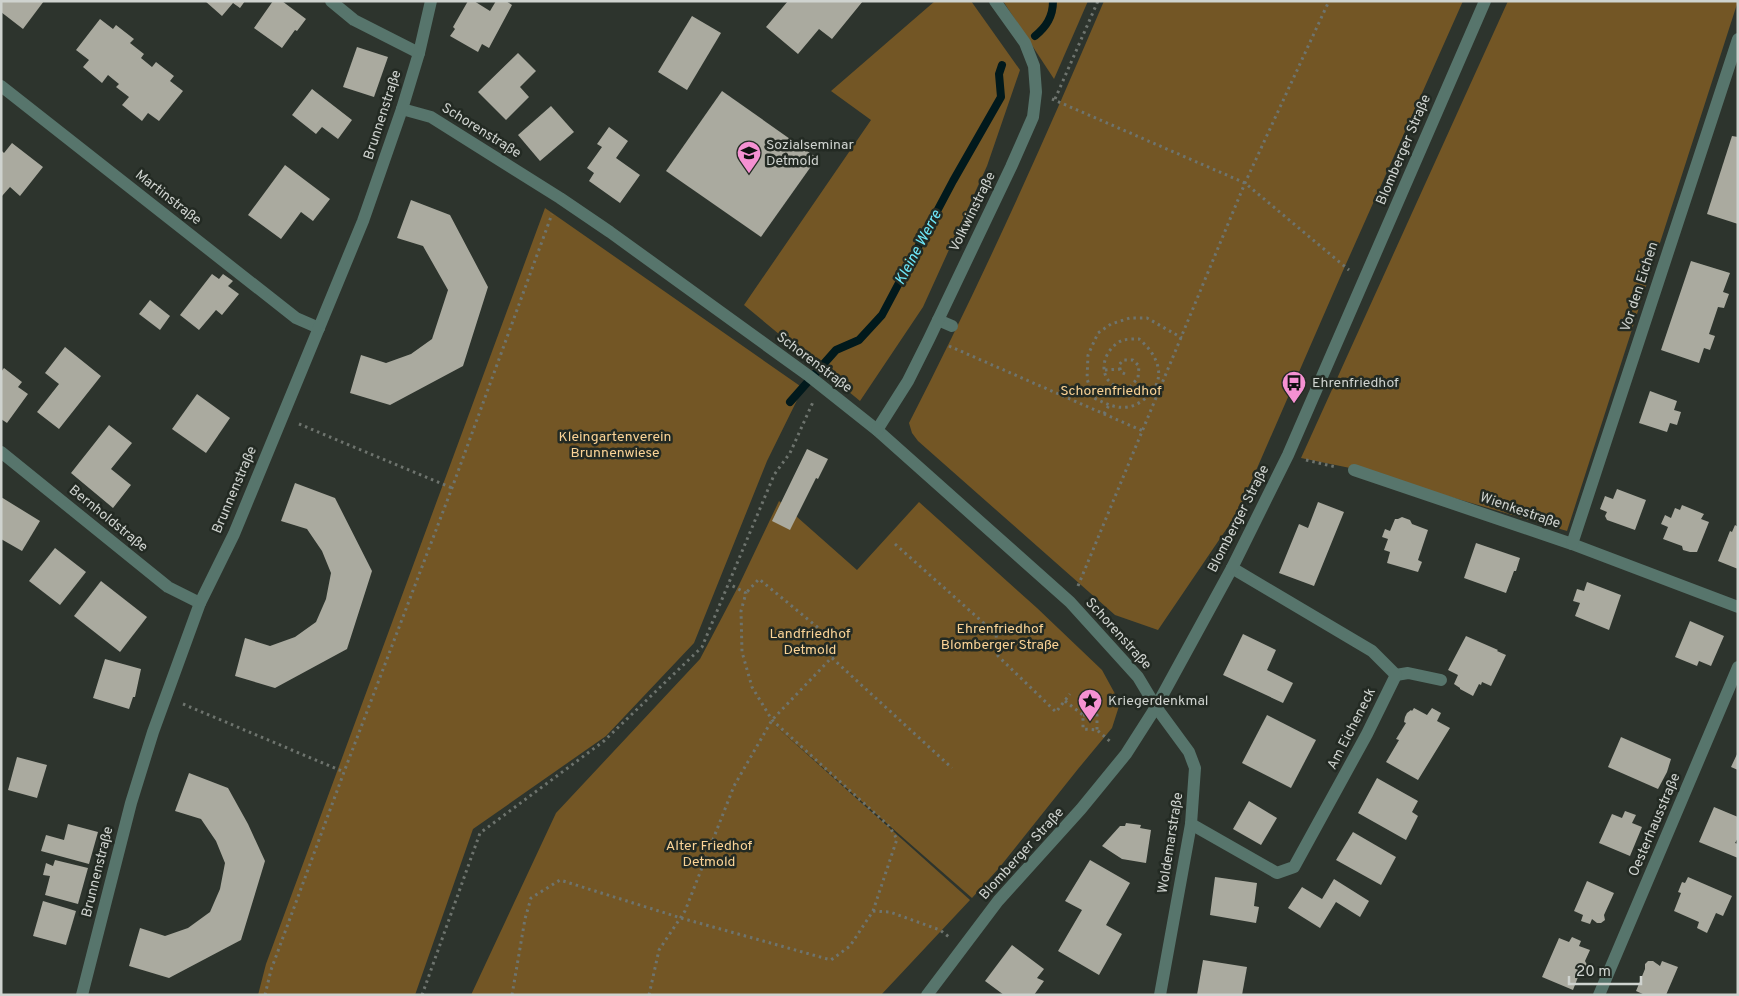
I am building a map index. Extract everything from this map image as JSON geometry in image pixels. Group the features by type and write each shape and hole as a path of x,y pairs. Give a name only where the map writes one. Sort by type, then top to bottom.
{"street":[{"path":"332,1 354,20 419,53"},
{"name":"Brunnenstraße","path":"82,995 138,780 165,698 200,602 234,534 363,221 402,109 419,53 431,1"},
{"name":"Volkwinstraße","path":"877,430 908,381 929,339 1011,168 1033,117 1036,92 1034,66 1025,43 995,1"},
{"name":"Blomberger Straße","path":"927,995 998,901 1081,810 1126,754 1156,707 1232,568 1288,455 1485,1"},
{"name":"Vor den Eichen","path":"1572,544 1738,39"},
{"name":"Martinstraße","path":"1,86 296,318 319,328"},
{"name":"Schorenstraße","path":"402,109 431,117 560,198 809,376 877,430 1070,602 1138,676 1156,707"},
{"path":"938,320 952,326"},
{"name":"Bernholdstraße","path":"1,452 168,587 200,602"},
{"name":"Wienkestraße","path":"1354,470 1572,544 1738,607"},
{"path":"1232,568 1372,651 1396,675 1408,673 1441,680"},
{"name":"Oesterhausstraße","path":"1599,995 1738,667"},
{"name":"Am Eicheneck","path":"1191,824 1277,873 1294,867 1368,734 1396,675"},
{"name":"Woldemarstraße","path":"1156,707 1189,752 1195,768 1191,824 1160,995"}],"path":[{"path":"1098,1 1055,100 1245,183 1344,267 1365,279"},
{"path":"1070,602 1182,338 1245,183 1329,1"},
{"path":"265,995 271,970 344,772 452,488 550,218 560,198"},
{"path":"1125,374 1121,372 1119,365 1123,360 1133,360 1139,366 1138,378 1129,388 1118,388 1108,379 1105,370 1106,357 1111,347 1124,340 1139,339 1150,348 1158,366 1158,380 1153,392 1142,402 1128,407 1113,407 1094,398 1087,379 1088,355 1098,333 1111,324 1130,318 1147,318 1182,338"},
{"path":"929,339 941,342 1143,431"},
{"path":"1105,370 1120,369"},
{"path":"422,995 480,833 604,741 702,647 774,475 790,453 820,386"},
{"path":"1156,386 1160,389"},
{"path":"1104,414 1109,405"},
{"path":"282,417 452,488"},
{"path":"1288,455 1317,464 1354,470"},
{"path":"894,544 996,634 998,656 1056,712 1070,694"},
{"path":"512,995 525,919 531,898 560,880 681,918 831,960 850,946 872,911 897,839 889,826 772,720 752,687 742,652 741,611 746,593 759,578 833,640 836,653 772,720 734,786 685,911 681,918 659,950 652,974 649,995"},
{"path":"729,584 746,593"},
{"path":"832,658 952,768"},
{"path":"165,698 344,772"},
{"path":"1065,701 1083,715 1097,715 1097,730"},
{"path":"1083,715 1083,729 1097,730 1126,754"},
{"path":"872,911 890,912 940,930 962,948"}],"green space":[{"path":"935,1 971,1 1020,70 987,166 923,307 860,401 744,305 871,120 831,91"},
{"path":"1003,1 1088,1 1054,79"},
{"name":"Schorenfriedhof","path":"1104,1 1463,1 1238,512 1158,630 1115,615 918,441 912,433 909,423 961,319 1010,214"},
{"path":"1508,1 1738,1 1567,531 1355,469 1301,458"},
{"name":"Kleingartenverein Brunnenwiese","path":"545,208 803,388 767,461 694,643 606,736 473,829 415,995 258,995 266,964"},
{"path":"779,501 857,570 919,502 1037,608 1102,670 1120,703 1112,728 999,868 972,898 771,722 970,900 881,995 471,995 556,813 700,659 739,585"}],"building":[{"path":"1,1 44,1 23,29 1,12"},
{"path":"205,1 245,1 240,8 233,3 222,16"},
{"path":"273,1 282,1 306,19 282,48 254,28"},
{"path":"468,1 474,1 490,11 496,1 506,1 512,5 489,48 482,44 478,52 450,36"},
{"path":"788,1 863,1 832,39 819,29 798,54 766,27"},
{"path":"692,16 721,33 687,90 658,72"},
{"path":"100,19 113,29 116,25 134,39 130,43 144,54 141,58 152,67 156,62 174,76 170,81 183,91 159,121 148,113 142,121 122,105 129,97 116,87 119,84 108,75 102,83 83,67 89,60 76,50"},
{"path":"357,47 388,57 374,97 343,87"},
{"path":"518,53 536,71 520,87 529,97 506,120 478,92"},
{"path":"312,89 352,120 338,139 322,127 316,134 292,115"},
{"path":"722,91 817,158 761,237 666,171"},
{"path":"551,106 574,132 540,161 518,135"},
{"path":"609,127 628,141 616,158 640,175 620,203 589,181 594,173 587,168 602,147 597,144"},
{"path":"1732,136 1738,137 1738,224 1707,214"},
{"path":"12,143 43,167 20,196 10,187 2,196 1,150 4,153"},
{"path":"285,165 330,199 313,221 301,212 281,239 248,215"},
{"path":"411,200 450,215 488,287 463,366 390,405 350,393 361,355 386,363 411,354 432,339 448,290 423,246 397,238"},
{"path":"1691,261 1730,273 1723,292 1729,294 1724,308 1718,307 1709,334 1715,336 1710,350 1704,348 1699,363 1661,350"},
{"path":"212,274 219,279 223,274 233,281 228,286 239,294 222,315 216,310 199,330 180,315"},
{"path":"150,300 170,316 160,330 139,314"},
{"path":"65,347 101,376 59,429 37,412 59,384 45,373"},
{"path":"4,368 22,382 18,387 28,394 7,423 1,419 1,372"},
{"path":"1650,391 1677,401 1674,410 1681,412 1677,425 1670,423 1667,432 1639,423"},
{"path":"197,394 230,418 206,453 172,429"},
{"path":"109,425 132,443 111,469 131,485 113,508 71,473"},
{"path":"807,449 828,459 818,479 816,478 790,530 772,521"},
{"path":"295,483 335,498 372,571 347,649 275,688 235,676 245,638 270,646 295,637 316,622 326,599 331,573 322,551 307,529 281,521"},
{"path":"1617,489 1646,500 1635,530 1607,520 1605,516 1607,512 1600,509 1605,496 1613,499"},
{"path":"1,497 40,521 22,551 1,539"},
{"path":"1318,502 1344,512 1314,586 1279,573 1299,524 1308,528"},
{"path":"1682,505 1704,514 1701,519 1709,522 1697,552 1683,550 1682,546 1663,539 1668,527 1661,524 1665,515 1671,518 1675,508 1680,510"},
{"path":"1402,517 1410,520 1412,524 1428,530 1418,560 1422,562 1418,572 1387,563 1390,552 1384,550 1388,539 1382,537 1385,529 1390,531 1395,519"},
{"path":"1735,525 1738,527 1738,569 1718,561 1730,531 1732,532"},
{"path":"1476,543 1520,558 1506,593 1464,578"},
{"path":"55,548 86,572 60,605 29,581"},
{"path":"101,581 147,617 120,652 74,616"},
{"path":"1587,582 1621,595 1609,630 1575,616 1580,603 1573,601 1577,589 1584,591"},
{"path":"1690,621 1724,636 1711,666 1699,661 1697,666 1675,657"},
{"path":"1243,634 1276,650 1267,670 1293,683 1283,703 1223,675"},
{"path":"1466,636 1506,655 1491,686 1482,682 1473,696 1454,684 1458,675 1448,670"},
{"path":"105,659 141,669 135,697 133,697 129,709 93,698"},
{"path":"1414,708 1427,715 1432,708 1441,713 1437,721 1450,728 1418,780 1386,762 1399,740 1396,739 1406,723 1404,722 1407,713"},
{"path":"1267,715 1316,740 1291,788 1242,763"},
{"path":"1621,737 1671,759 1658,789 1608,767"},
{"path":"1738,752 1738,770 1731,767"},
{"path":"17,757 47,765 37,798 8,790"},
{"path":"189,773 228,788 248,824 265,861 241,940 169,978 129,966 140,928 165,936 188,928 210,912 220,889 225,863 216,841 201,819 175,811"},
{"path":"1377,778 1418,801 1412,812 1418,816 1406,840 1358,813"},
{"path":"1249,801 1277,818 1261,845 1233,829"},
{"path":"1714,807 1738,817 1738,838 1735,843 1738,844 1738,858 1699,842"},
{"path":"1625,811 1636,815 1632,823 1642,827 1630,856 1599,843 1612,814 1622,818"},
{"path":"1126,823 1141,825 1140,828 1151,830 1146,863 1122,859 1102,846 1120,826 1125,826"},
{"path":"68,824 98,832 89,864 41,851 46,835 64,840"},
{"path":"1353,832 1396,857 1381,885 1336,860"},
{"path":"55,860 88,868 78,904 45,895 50,876 43,875 46,863 53,866"},
{"path":"1090,860 1130,883 1106,925 1122,934 1099,975 1058,951 1082,910 1065,901"},
{"path":"1215,877 1257,883 1254,906 1259,907 1256,923 1210,915"},
{"path":"1688,877 1732,896 1723,916 1716,913 1707,933 1697,928 1699,922 1674,911 1681,893 1678,892 1682,882 1685,883"},
{"path":"1334,879 1369,901 1360,917 1336,902 1320,928 1288,908 1302,887 1322,899"},
{"path":"1587,881 1614,893 1604,915 1605,920 1601,923 1597,923 1592,919 1590,924 1581,921 1583,915 1574,911"},
{"path":"43,901 76,911 66,945 33,936"},
{"path":"1572,937 1581,941 1579,946 1590,950 1585,961 1587,965 1584,971 1580,972 1573,990 1542,977 1559,938 1569,942"},
{"path":"1012,945 1044,969 1037,978 1044,981 1034,995 1004,995 985,981"},
{"path":"1203,960 1247,967 1242,995 1197,995"},
{"path":"1648,961 1653,961 1660,966 1662,961 1678,967 1666,995 1645,995 1636,991 1645,969 1645,964"}],"waterway":[{"name":"Kleine Werre","path":"1035,36 1048,21 1052,12 1053,1"},
{"name":"Kleine Werre","path":"790,402 836,350 859,340 882,315 953,181 1001,97 999,74 1002,65"}],"place":[{"name":"Sozialseminar Detmold","path":"749,174"},
{"name":"Ehrenfriedhof","path":"1294,404"},
{"name":"Kriegerdenkmal","path":"1090,722"}],"park label":[{"name":"Ehrenfriedhof Blomberger Straße","path":"1000,638"},
{"name":"Landfriedhof Detmold","path":"810,642"},
{"name":"Alter Friedhof Detmold","path":"709,854"}]}
